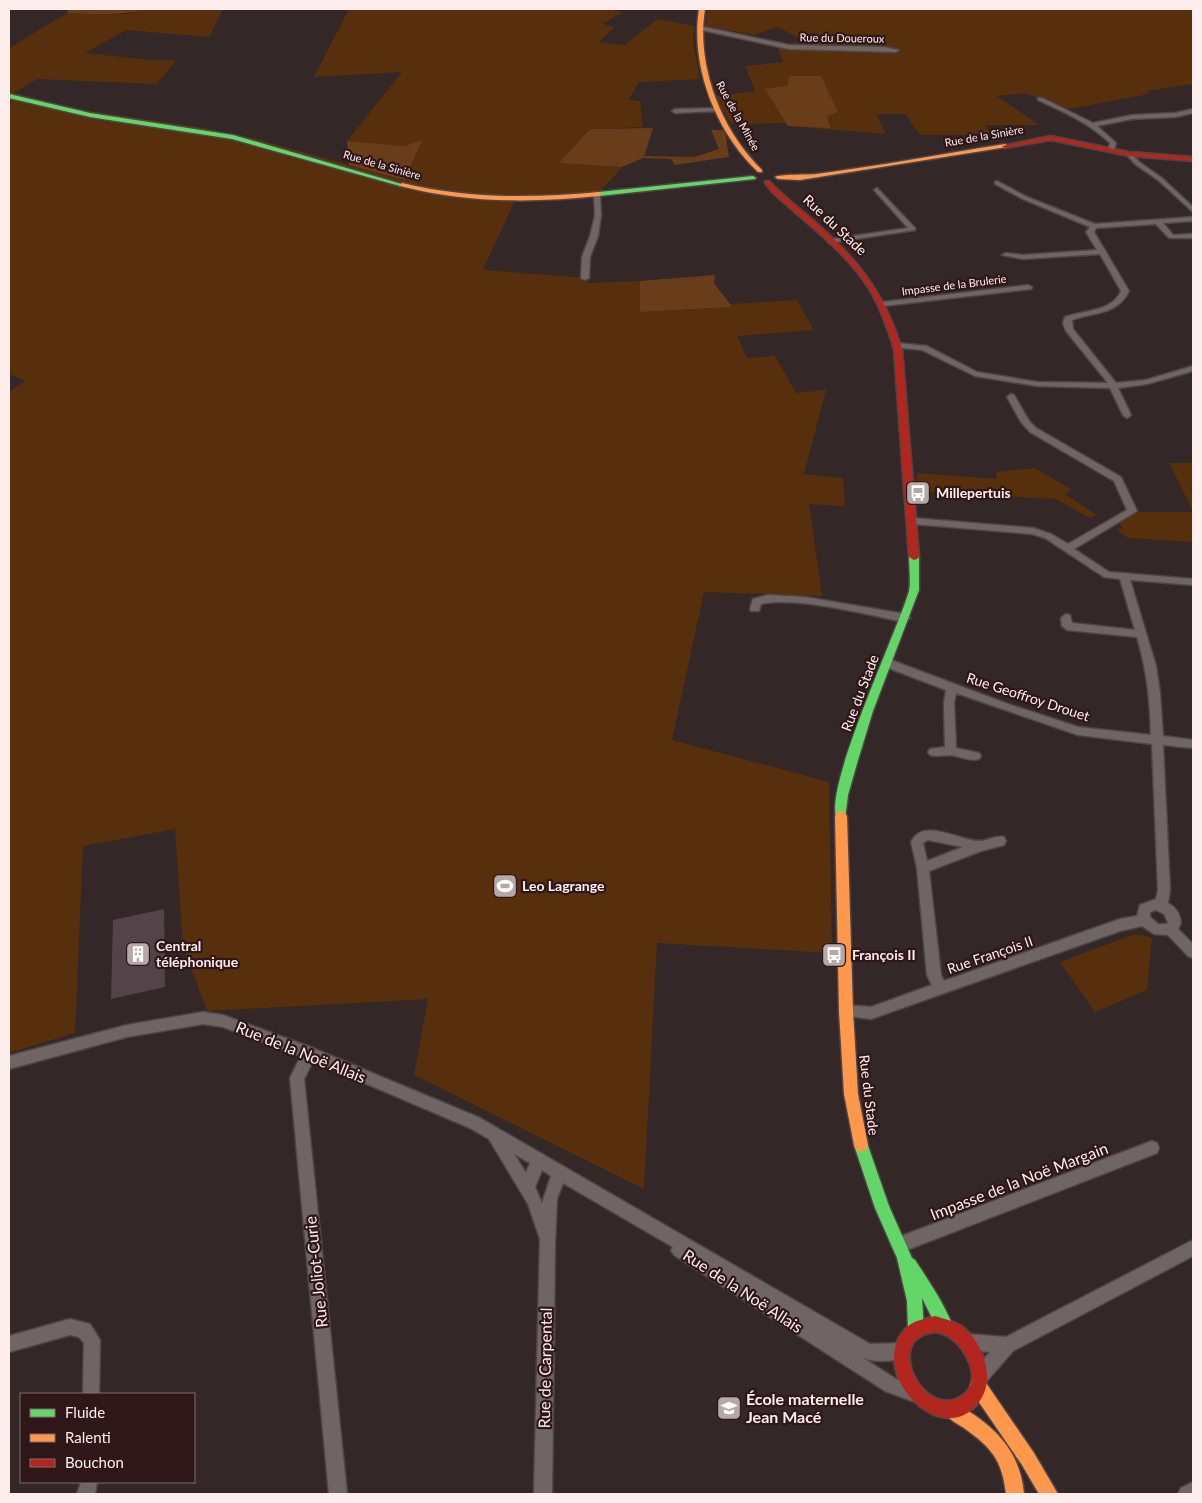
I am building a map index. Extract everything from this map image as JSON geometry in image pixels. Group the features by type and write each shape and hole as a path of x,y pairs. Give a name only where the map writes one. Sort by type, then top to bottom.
{"street":[{"name":"Rue de la Minée","path":"702,9 699,28 699,53 707,86 718,109 757,174"},
{"name":"Rue du Doueroux","path":"699,28 789,47 835,49 878,47 896,50"},
{"name":"Rue de la Sinière","path":"9,96 90,115 233,137 410,187 450,195 527,199 597,195 757,174"},
{"path":"1040,99 1093,125 1113,143 1111,150"},
{"path":"675,111 718,109"},
{"path":"1093,125 1132,118 1175,115 1193,111"},
{"name":"Rue de la Sinière","path":"778,177 800,178 840,173 1044,139 1064,139 1129,154 1193,159"},
{"path":"1129,154 1137,163 1160,179 1193,210"},
{"path":"772,172 778,177 773,181 766,182 757,174 772,172"},
{"name":"Rue du Stade","path":"766,182 832,241 863,272 883,304 892,323 897,344 913,521 916,567 914,590 868,711 842,795 840,835 851,1094 856,1126 865,1161 902,1251 915,1300 916,1329"},
{"path":"998,183 1025,198 1094,226 1193,219"},
{"path":"877,190 913,229"},
{"path":"585,278 586,257 594,236 598,215 597,195"},
{"path":"1157,221 1172,237 1193,236"},
{"path":"1094,226 1090,232 1125,291 1123,300 1115,306 1075,315 1068,319 1067,323 1069,329 1114,386 1127,415"},
{"path":"832,241 922,227"},
{"path":"1006,255 1023,257 1101,252"},
{"name":"Impasse de la Brulerie","path":"883,304 1028,287"},
{"path":"897,344 924,348 974,374 1005,380 1063,386 1114,386 1146,382 1193,368"},
{"path":"1011,397 1025,422 1033,430 1118,479 1132,511 1067,548"},
{"path":"913,521 1033,531 1048,536 1107,575 1193,582"},
{"path":"1124,577 1151,666 1155,694 1164,890 1161,906"},
{"path":"755,608 757,601 763,598 823,603 904,618"},
{"path":"1066,618 1067,626 1141,634"},
{"name":"Rue Geoffroy Drouet","path":"887,663 1001,706 1078,731 1193,744"},
{"path":"951,751 949,703 952,687"},
{"path":"934,752 951,751 975,756"},
{"path":"940,988 934,975 923,868 918,842 921,837 928,835 980,846"},
{"path":"923,868 980,846 1000,841"},
{"path":"1151,904 1161,906 1173,915 1175,923 1167,931 1157,930 1145,920 1143,912 1151,904"},
{"name":"Rue François II","path":"846,1011 871,1013 1120,926 1145,920"},
{"path":"1170,929 1193,952"},
{"name":"Rue de la Noë Allais","path":"9,1063 127,1031 203,1018 223,1021 247,1028 475,1123 576,1180 868,1352 902,1351"},
{"name":"Rue Joliot-Curie","path":"310,1053 297,1078 338,1494"},
{"name":"Rue de Carpental","path":"494,1134 534,1200 547,1241"},
{"name":"Impasse de la Noë Margain","path":"902,1251 1152,1148"},
{"path":"527,1188 539,1159"},
{"name":"Rue de Carpental","path":"543,1494 547,1241 550,1198 560,1172"},
{"name":"Rue de la Noë Allais","path":"576,1180 743,1292 891,1385 914,1393"},
{"path":"1049,1494 979,1381 974,1353 967,1342 945,1326 935,1324 916,1329 904,1342 901,1365 906,1380 914,1393 925,1403 938,1409 952,1410 963,1406 972,1398 979,1381 1007,1344 1193,1248"},
{"name":"Rue du Stade","path":"902,1251 930,1296 945,1326"},
{"path":"9,1344 70,1326 84,1330 92,1340 91,1393"},
{"path":"967,1342 1007,1344"},
{"path":"952,1410 988,1435 1003,1449 1011,1464 1015,1494"},
{"path":"1187,1494 1193,1490"}],"shaded area":[{"path":"69,9 147,9 118,14 98,14 67,13"},
{"path":"147,9 223,9 209,37 126,30 85,53 150,60 176,60 157,84 37,79 14,93 82,110 198,127 252,138 404,180 423,141 404,146 347,141 402,72 314,77 349,9 607,9 622,12 603,24 614,27 599,42 625,45 657,19 694,26 693,41 700,79 639,82 628,100 640,101 643,127 590,129 560,163 622,167 601,191 517,196 483,270 588,278 588,283 640,281 641,312 730,307 730,304 797,300 814,330 737,336 747,358 775,356 796,393 826,390 804,474 843,478 845,506 809,504 822,596 704,592 672,740 829,782 832,953 657,943 644,1189 414,1075 428,999 207,1011 183,946 175,829 83,846 75,1033 9,1053 9,392 26,381 9,374 9,48 67,13 127,14"},
{"path":"707,9 1193,9 1193,84 1146,91 1149,94 1069,109 1024,93 997,96 1039,125 986,125 990,133 984,135 920,135 905,114 876,114 886,134 789,126 786,123 731,124 715,96 755,91 745,66 783,62 777,46 806,41 777,27 754,35 706,26"},
{"path":"789,76 821,76 838,112 827,116 830,128 788,126 765,89 787,86"},
{"path":"653,128 644,157 694,157 719,149 711,130 725,130 729,157 675,165 671,159 643,158 622,167 559,163 590,129"},
{"path":"423,140 404,180 349,165 347,141 404,146"},
{"path":"715,275 714,283 731,307 640,312 640,281"},
{"path":"1169,463 1193,463 1193,511"},
{"path":"1035,468 1071,489 1065,494 1097,515 1089,518 1056,499 916,491 917,473 997,479 996,472"},
{"path":"1137,512 1193,512 1193,542 1128,538 1117,530 1123,527 1118,523"},
{"path":"1132,935 1143,935 1152,938 1147,990 1095,1012 1060,962"}],"building":[{"name":"Central téléphonique","path":"164,909 165,987 111,999 113,920"}],"traffic: fast":[{"path":"9,96 90,115 233,137 402,185"},
{"path":"599,194 753,178"},
{"path":"841,816 842,795 852,760 868,711 914,590 914,557"},
{"path":"861,1145 882,1208 904,1257 915,1301 916,1329"},
{"path":"910,1265 930,1296 945,1326"}],"traffic: slow":[{"path":"702,9 699,46 709,87 723,120 741,150 760,171"},
{"path":"778,177 800,178 845,172 1005,146"},
{"path":"402,185 426,191 475,198 525,199 599,194"},
{"path":"841,816 846,1011 851,1094 861,1145"},
{"path":"978,1386 1028,1459 1049,1494"},
{"path":"952,1410 987,1435 1004,1454 1010,1465 1015,1494"}],"traffic: jam":[{"path":"1005,146 1051,138 1129,154 1193,159"},
{"path":"767,182 850,259 873,290 883,307 891,327 898,349 914,557"},
{"path":"935,1324 951,1329 963,1338 974,1353 977,1362 979,1371 977,1389 973,1397 959,1408 944,1410 929,1404 916,1392 906,1377 901,1361 903,1345 913,1332 935,1324"}],"place":[{"name":"Millepertuis","path":"918,493"},
{"name":"Leo Lagrange","path":"505,886"},
{"name":"Central téléphonique","path":"138,954"},
{"name":"François II","path":"834,955"},
{"name":"École maternelle Jean Macé","path":"729,1408"}]}
